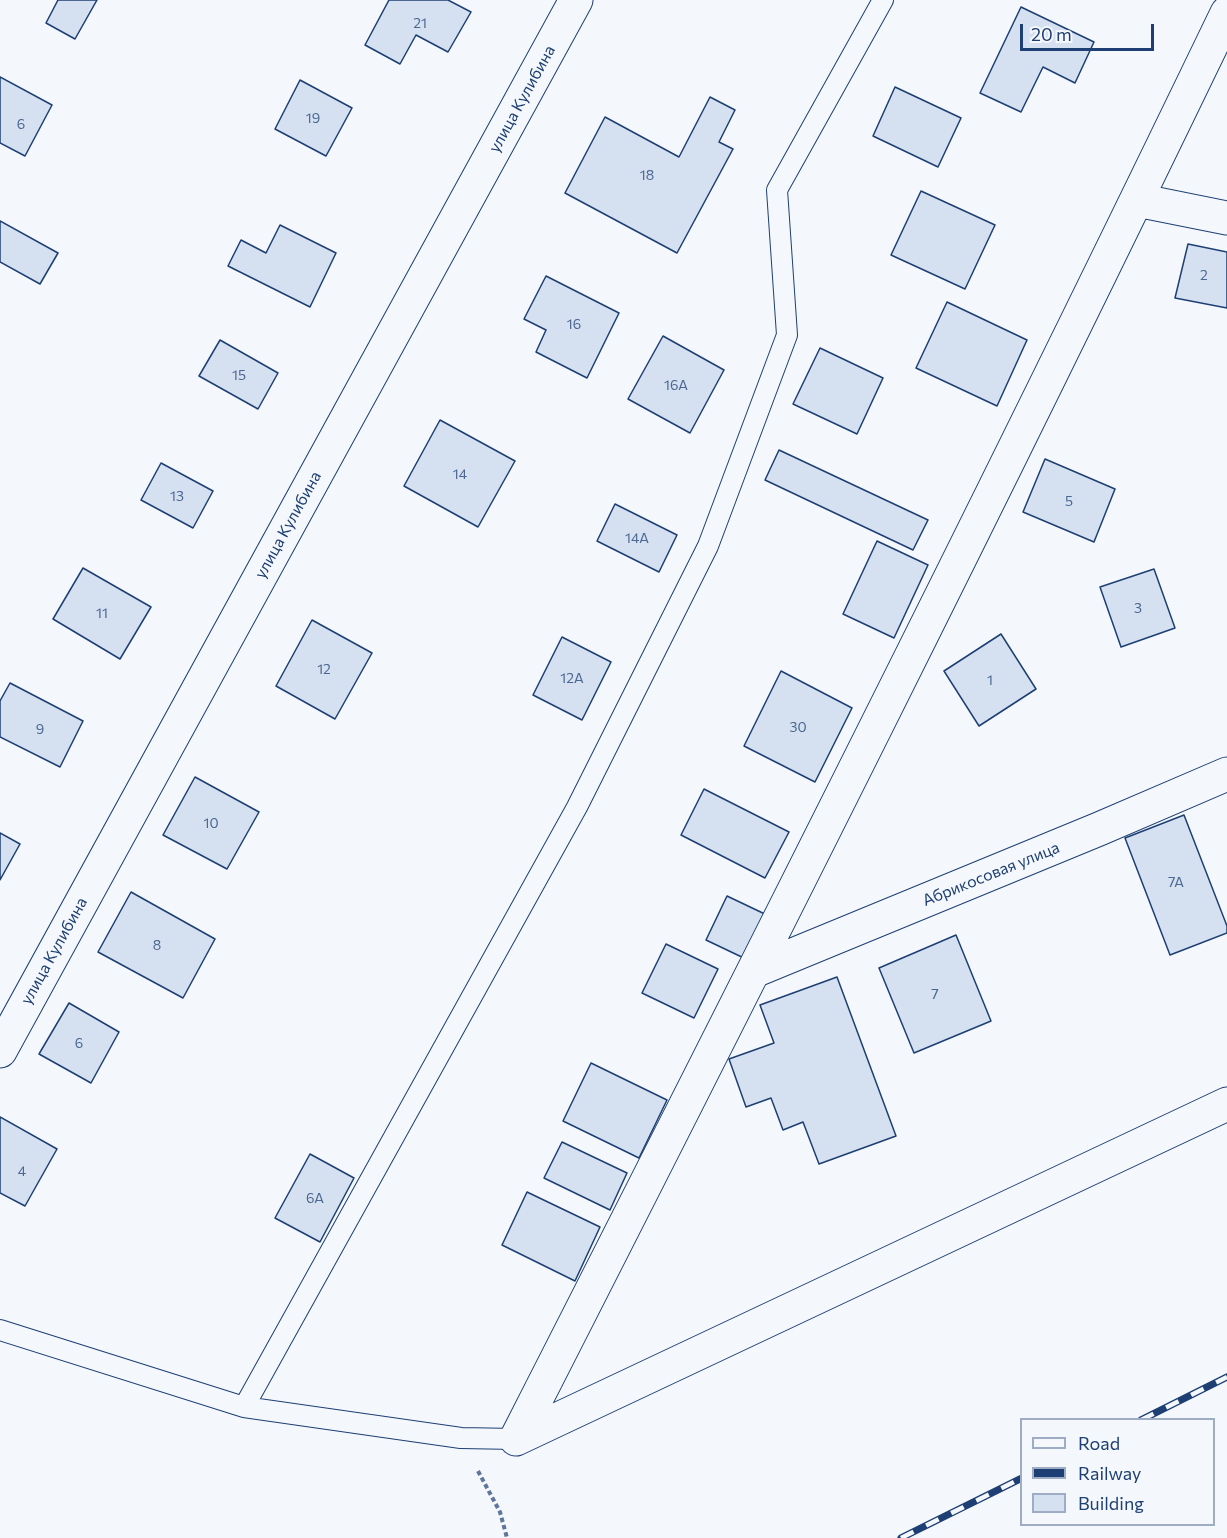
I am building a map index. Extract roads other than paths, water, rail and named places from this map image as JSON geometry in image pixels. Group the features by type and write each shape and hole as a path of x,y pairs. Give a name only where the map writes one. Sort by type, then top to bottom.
{"street":[{"name":"улица Кулибина","path":"0,1051 576,0"},
{"path":"516,1439 754,971 1137,200 1227,13"},
{"path":"1137,200 1227,218"},
{"name":"Абрикосовая улица","path":"754,971 1089,834 1227,774"},
{"path":"516,1439 1227,1104"}],"lane":[{"path":"244,1407 577,807 708,546 787,335 777,190 883,0"},
{"path":"0,1330 244,1407 461,1438 516,1439"}],"railway":[{"path":"1145,1418 1227,1377"},
{"path":"901,1538 1020,1479"}]}
